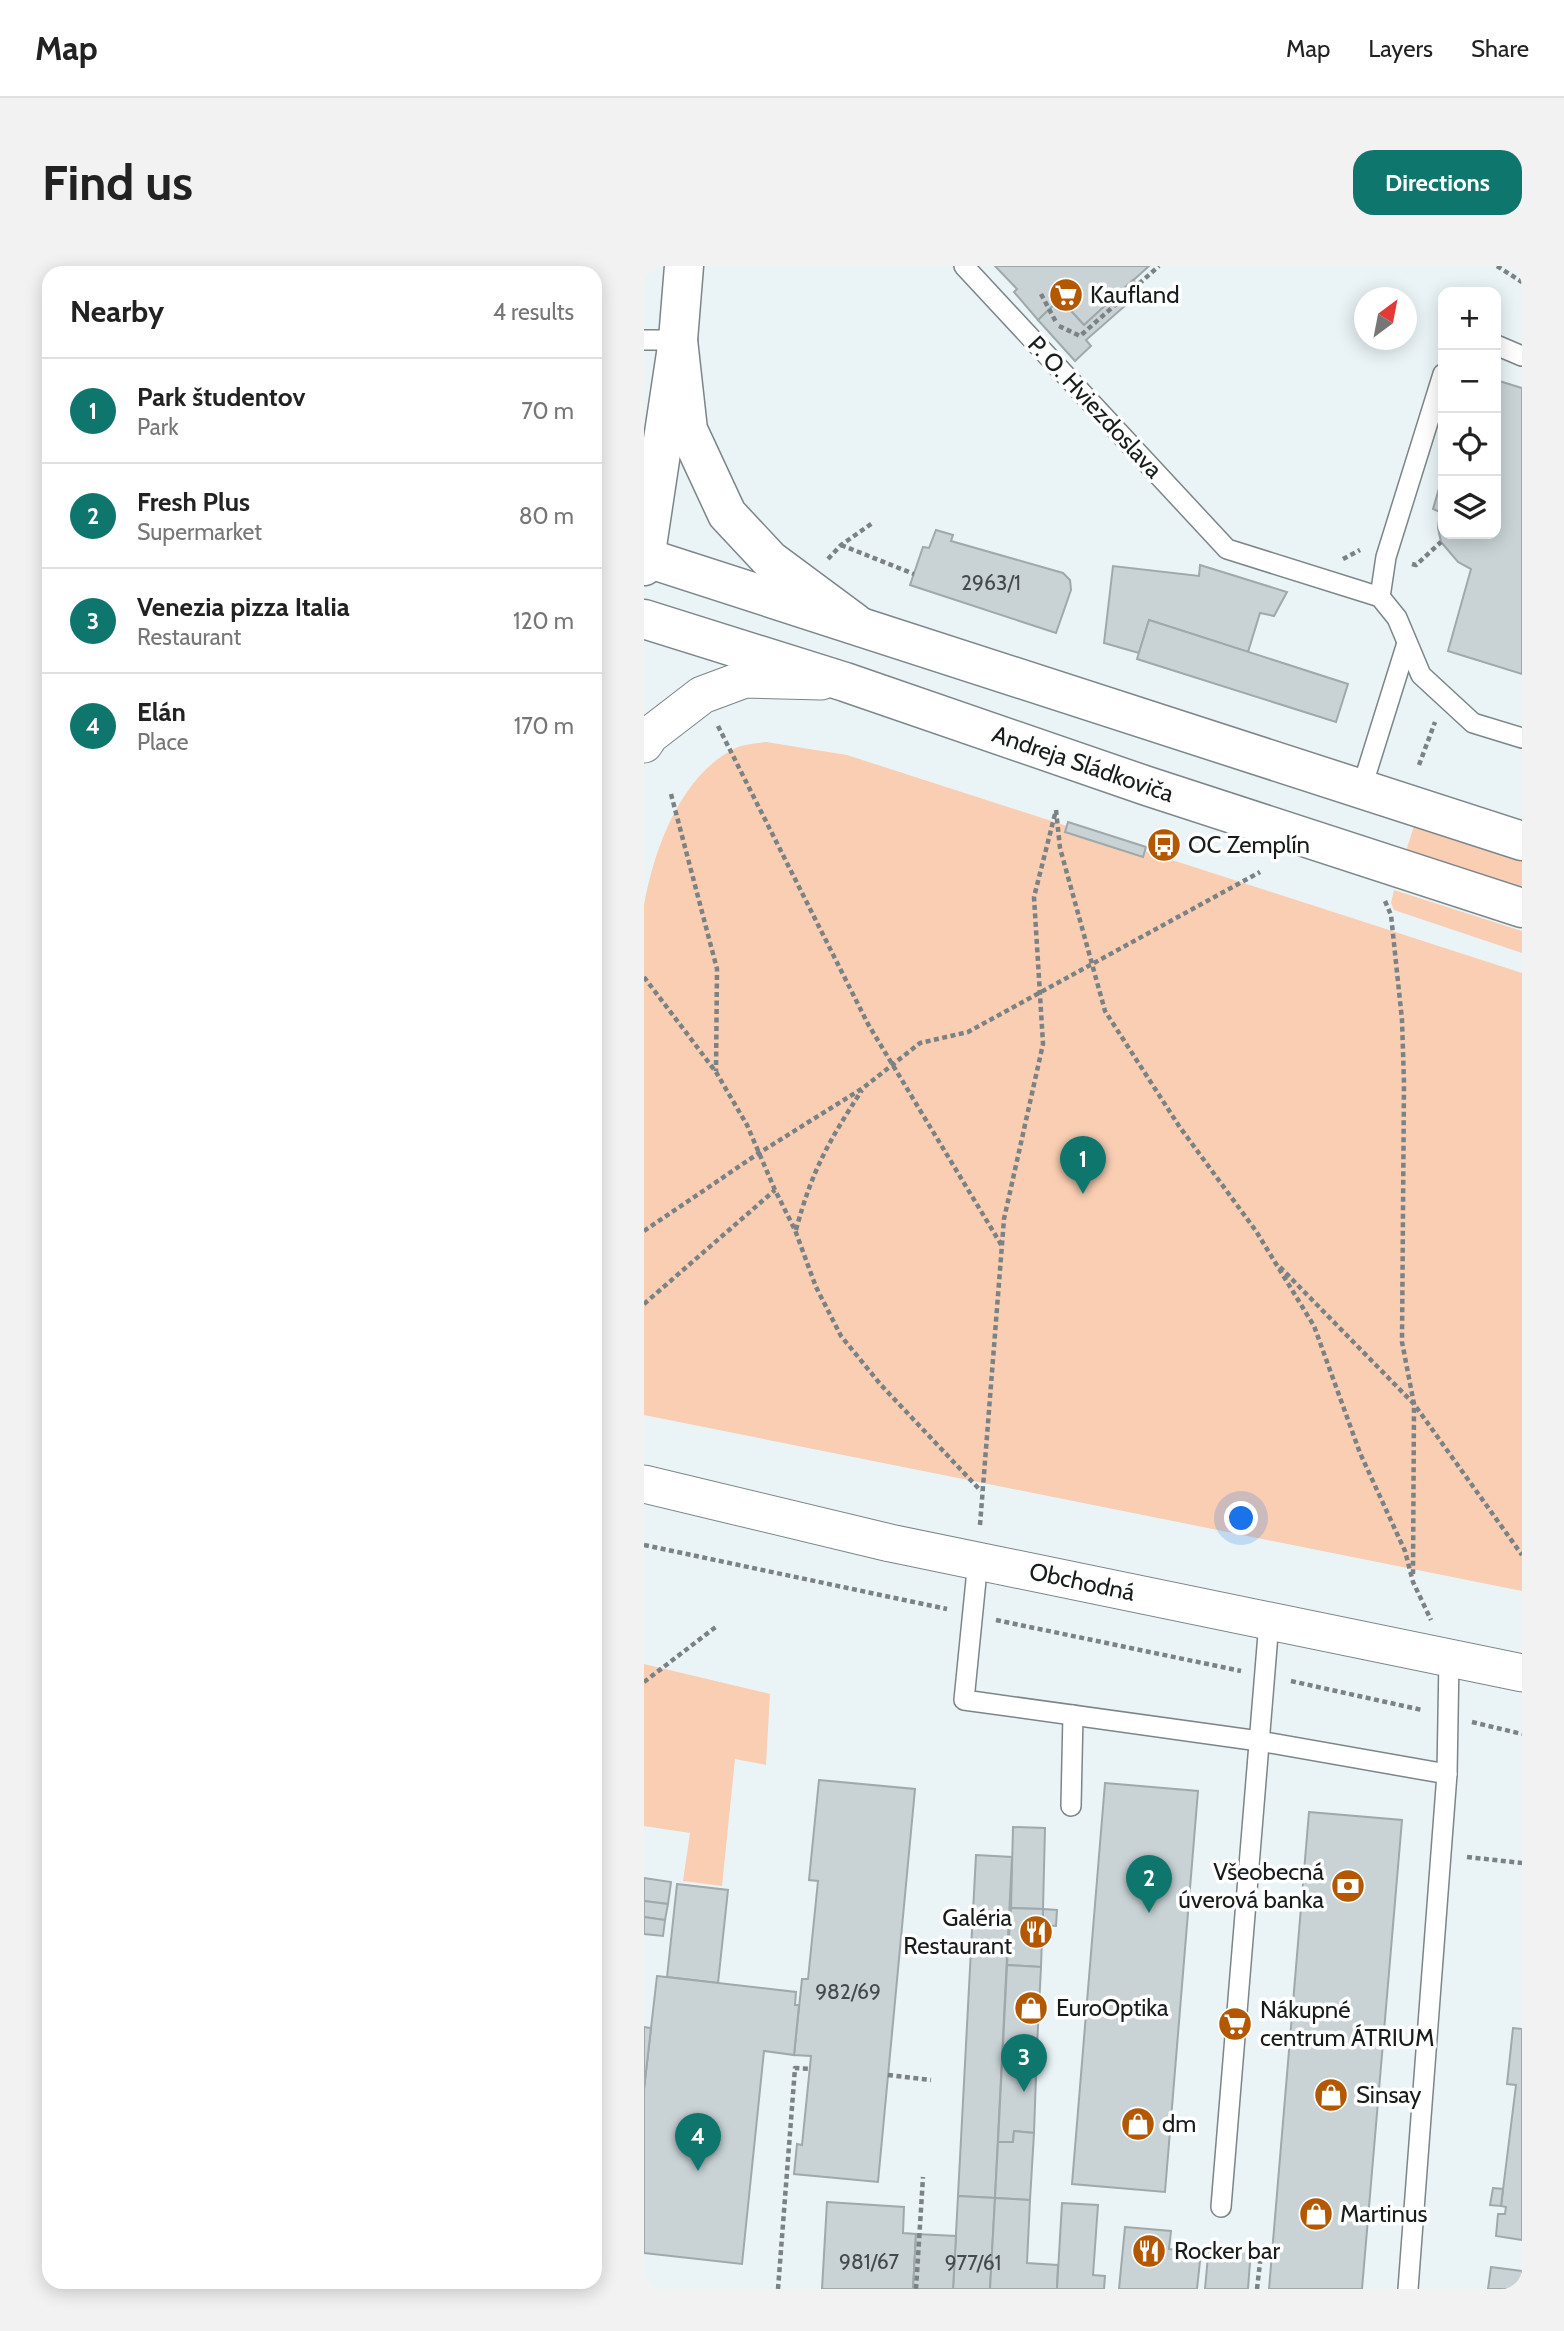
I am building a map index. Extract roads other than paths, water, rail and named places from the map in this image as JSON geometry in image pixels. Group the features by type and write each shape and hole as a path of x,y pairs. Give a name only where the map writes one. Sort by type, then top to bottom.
{"main road":[{"path":"644,387 684,266"},
{"path":"661,340 644,560 860,626 1522,841"},
{"path":"661,340 688,430 727,513 770,560 860,626"},
{"name":"Andreja Sládkoviča","path":"644,619 845,682 1147,786 1522,908"}],"street":[{"path":"644,744 650,735 702,695 745,679 845,682"},
{"name":"Obchodná","path":"644,1484 890,1543 1522,1673"}],"lane":[{"name":"P. O. Hviezdoslava","path":"964,266 1227,549 1380,597"},
{"path":"1501,347 1522,356"},
{"path":"1438,390 1386,557 1380,597 1397,618 1421,675 1473,723 1522,738"},
{"path":"1362,787 1407,643"},
{"path":"978,1560 964,1700 1259,1741 1447,1774"},
{"path":"1221,2207 1269,1622"},
{"path":"1408,2289 1447,1774 1450,1659"},
{"path":"1071,1806 1073,1715"}],"place":[{"name":"Kaufland","path":"1066,295"},
{"name":"OC Zemplín","path":"1164,845"},
{"name":"Park študentov","path":"1083,1194"},
{"name":"Všeobecná úverová banka","path":"1348,1886"},
{"name":"Fresh Plus","path":"1149,1913"},
{"name":"Galéria Restaurant","path":"1036,1932"},
{"name":"EuroOptika","path":"1031,2008"},
{"name":"Nákupné centrum ÁTRIUM","path":"1235,2024"},
{"name":"Venezia pizza Italia","path":"1024,2092"},
{"name":"Sinsay","path":"1331,2095"},
{"name":"dm","path":"1138,2124"},
{"name":"Elán","path":"698,2171"},
{"name":"Martinus","path":"1316,2214"},
{"name":"Rocker bar","path":"1149,2251"}]}
